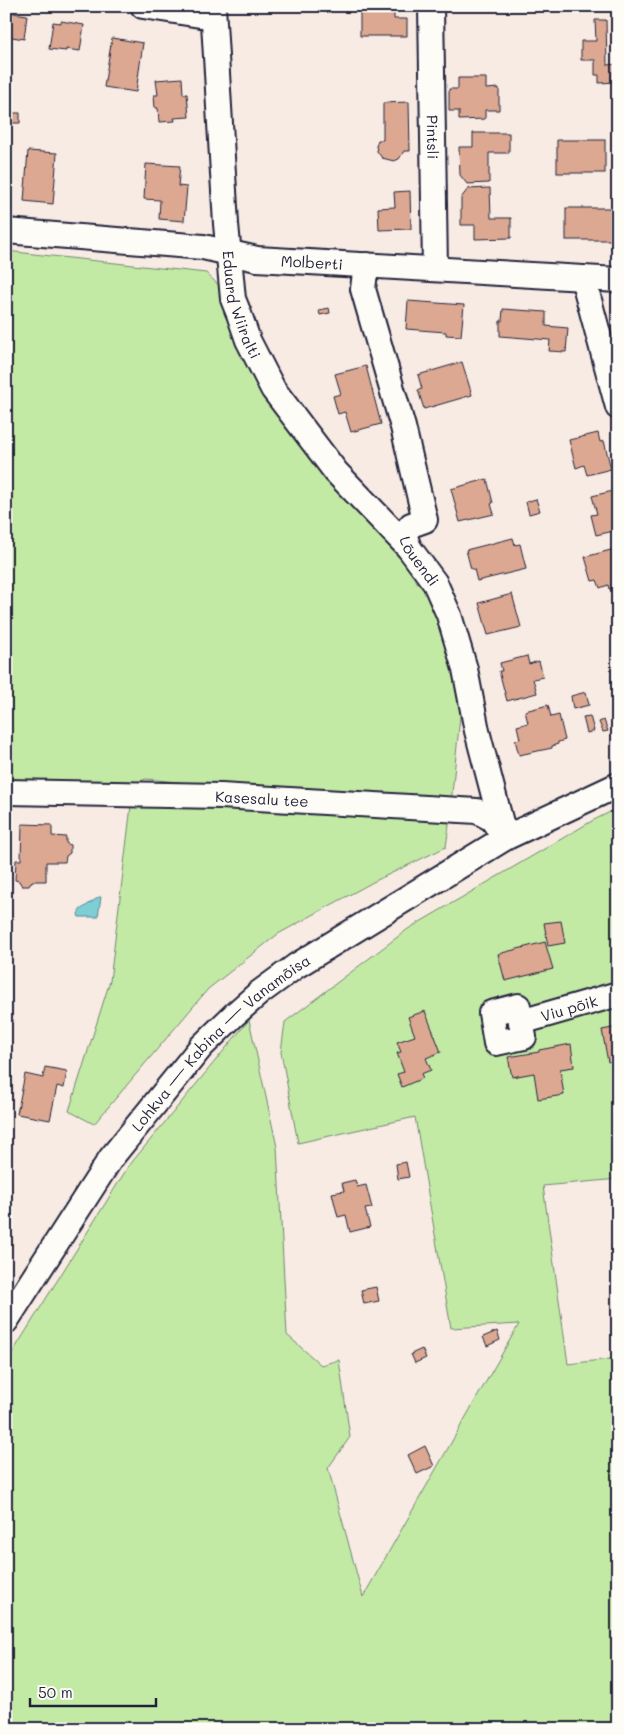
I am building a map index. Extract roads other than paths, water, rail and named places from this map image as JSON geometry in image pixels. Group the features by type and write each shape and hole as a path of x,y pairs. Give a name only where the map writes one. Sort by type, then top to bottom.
{"street":[{"path":"144,6 200,15 213,10"},
{"name":"Pintsli","path":"430,6 435,269"},
{"name":"Eduard Wiiralti","path":"213,10 228,252 233,299 248,340 273,389 336,472 409,548"},
{"name":"Molberti","path":"6,231 203,247 257,258 618,280"},
{"name":"Lõuendi","path":"366,265 364,289 403,427 425,520 411,525 404,534 409,548 435,583 449,615 465,669 477,731 505,838"},
{"path":"583,278 618,407"},
{"name":"Lohkva — Kabina — Vanamõisa","path":"6,1320 112,1158 201,1047 259,993 312,956 505,838 618,785"},
{"name":"Kasesalu tee","path":"6,792 221,796 477,811 492,819 505,838"},
{"name":"Viu põik","path":"521,1022 618,994"}],"water":[{"path":"101,897 98,917 79,917 80,910"}]}
